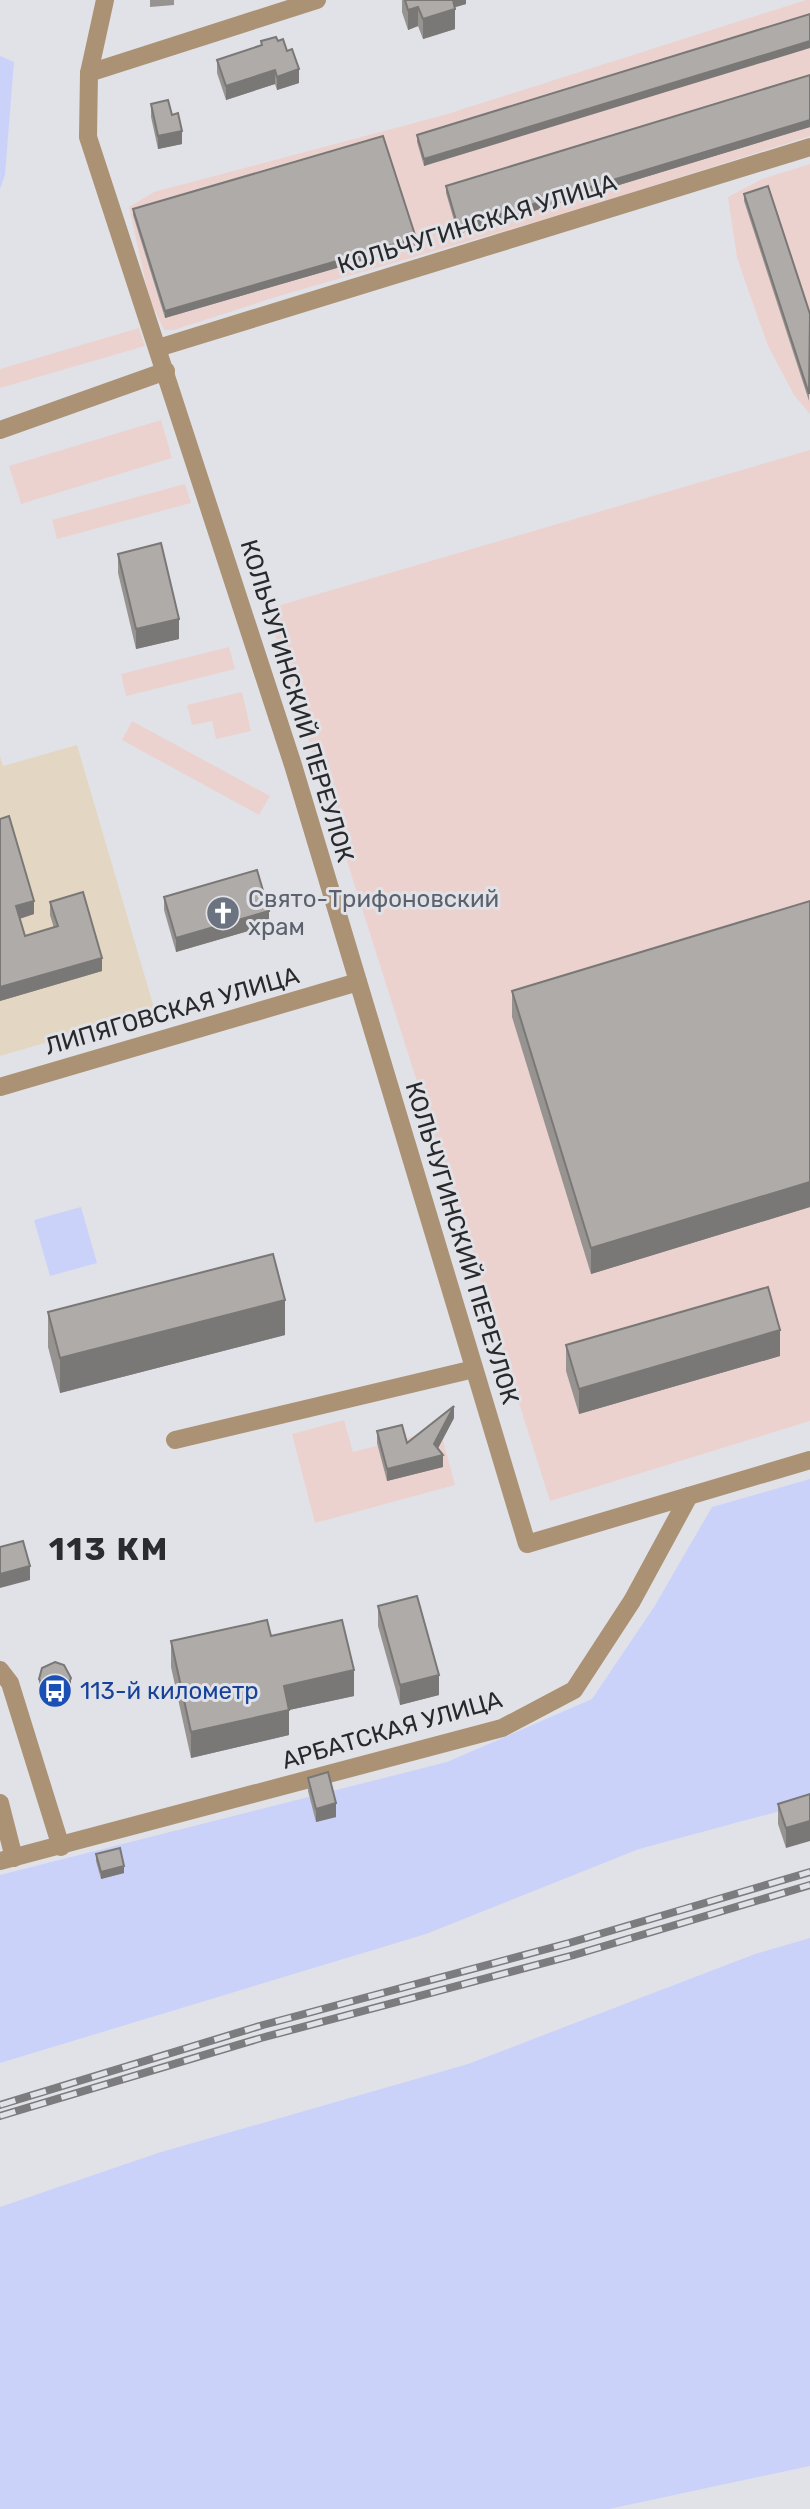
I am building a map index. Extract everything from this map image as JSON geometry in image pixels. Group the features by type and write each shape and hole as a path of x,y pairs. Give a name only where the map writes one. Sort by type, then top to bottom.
{"street":[{"name":"КОЛЬЧУГИНСКИЙ ПЕРЕУЛОК","path":"104,0 89,73 88,137 293,765 527,1544 689,1496"},
{"path":"89,73 317,0"},
{"name":"КОЛЬЧУГИНСКАЯ УЛИЦА","path":"158,348 810,147"},
{"path":"0,430 166,371"},
{"name":"ЛИПЯГОВСКАЯ УЛИЦА","path":"0,1087 358,982"},
{"path":"175,1440 474,1369"},
{"path":"689,1496 810,1460"},
{"name":"АРБАТСКАЯ УЛИЦА","path":"7,1860 502,1728 573,1690 632,1601 689,1496"},
{"path":"0,1670 10,1683 61,1847"},
{"path":"0,1803 7,1860"}],"shaded area":[{"path":"810,0 810,136 580,209 279,296 174,330 164,330 149,298 129,207 154,192 444,115"},
{"path":"0,56 14,62 5,175 0,189"},
{"path":"810,164 810,414 794,395 768,346 737,258 728,197 762,179"},
{"path":"139,328 145,346 0,388 0,369"},
{"path":"161,420 172,458 21,504 9,466"},
{"path":"810,450 810,1421 550,1501 267,609"},
{"path":"185,484 191,503 57,539 52,520"},
{"path":"229,647 235,669 126,696 121,674"},
{"path":"242,692 251,731 216,739 212,721 192,725 187,705"},
{"path":"132,721 270,796 259,815 122,740"},
{"path":"77,745 155,1011 0,1056 0,756 3,766"},
{"path":"81,1207 97,1263 50,1276 34,1220"},
{"path":"344,1420 353,1452 440,1429 455,1485 315,1523 292,1434"},
{"path":"810,1479 810,1803 639,1849 426,1934 0,2063 0,1875 447,1762 592,1699 654,1607 712,1507"},
{"path":"810,1938 810,2466 609,2509 0,2509 0,2207 158,2153 468,2064 755,1954"}],"building":[{"path":"405,0 453,0 455,9 423,19 418,7 408,10"},
{"path":"810,14 810,41 424,159 417,135"},
{"path":"276,37 278,41 283,39 287,51 292,49 299,69 277,77 275,70 226,86 217,60 262,45 261,41"},
{"path":"810,75 810,120 458,227 446,186"},
{"path":"168,100 172,115 178,113 182,131 158,136 151,104"},
{"path":"383,136 416,238 165,311 133,209"},
{"path":"768,186 810,314 809,394 744,194"},
{"path":"161,543 179,619 136,629 118,554"},
{"path":"9,816 34,901 16,906 25,936 58,926 50,902 83,892 102,958 0,987 0,819"},
{"path":"257,870 269,911 176,938 164,897"},
{"path":"810,901 810,1182 591,1248 512,991"},
{"path":"273,1254 285,1300 60,1358 48,1312"},
{"path":"768,1287 780,1330 579,1389 566,1345"},
{"path":"454,1406 434,1444 443,1455 387,1469 377,1431 402,1425 407,1443"},
{"path":"23,1541 30,1566 0,1574 0,1547"},
{"path":"417,1596 439,1675 400,1685 378,1606"},
{"path":"267,1620 271,1636 342,1620 354,1670 284,1686 289,1710 191,1732 171,1641"},
{"path":"55,1662 64,1665 71,1678 67,1687 59,1693 48,1692 39,1679 42,1668"},
{"path":"328,1772 336,1803 316,1809 308,1778"},
{"path":"810,1794 810,1821 786,1828 778,1804"},
{"path":"120,1848 124,1866 101,1872 96,1854"}],"railway":[{"path":"0,2105 263,2025 569,1943 810,1872"},
{"path":"0,2116 261,2038 574,1955 810,1885"}],"place":[{"name":"Свято-Трифоновский храм","path":"223,913"},
{"name":"113-й километр","path":"55,1691"}],"district":[{"name":"113 КМ","path":"109,1549"}]}
